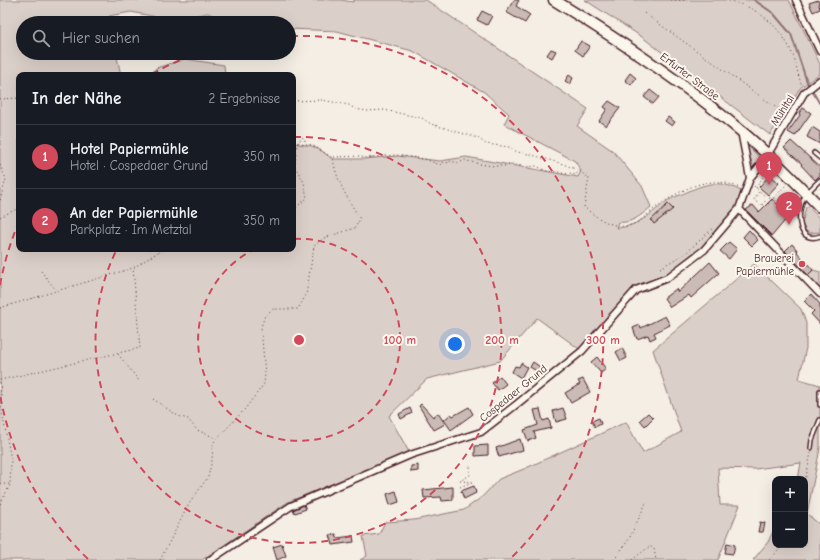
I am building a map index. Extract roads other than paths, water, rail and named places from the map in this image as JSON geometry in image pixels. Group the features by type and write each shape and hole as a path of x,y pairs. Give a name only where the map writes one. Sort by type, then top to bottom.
{"main road":[{"name":"Erfurter Straße","path":"554,0 674,79 741,130 820,207"}],"street":[{"path":"796,0 820,51"},
{"name":"Mühltal","path":"767,154 804,93 818,82"},
{"path":"741,130 750,178"},
{"name":"Cospedaer Grund","path":"210,560 291,506 410,455 481,432 582,351 636,290 667,278 704,250 739,209 750,178 767,154"},
{"path":"739,209 820,294"}],"lane":[{"path":"814,153 820,158"},
{"path":"820,180 803,190 799,224 800,229 806,236 811,238 820,236"},
{"path":"820,391 820,405"},
{"path":"811,448 812,440 820,420"}],"waterway":[{"path":"754,0 773,13 791,34 807,82 820,104"}],"place":[{"name":"Hotel Papiermühle","path":"769,185"},
{"name":"An der Papiermühle","path":"789,225"},
{"name":"Brauerei Papiermühle","path":"802,264"}]}
